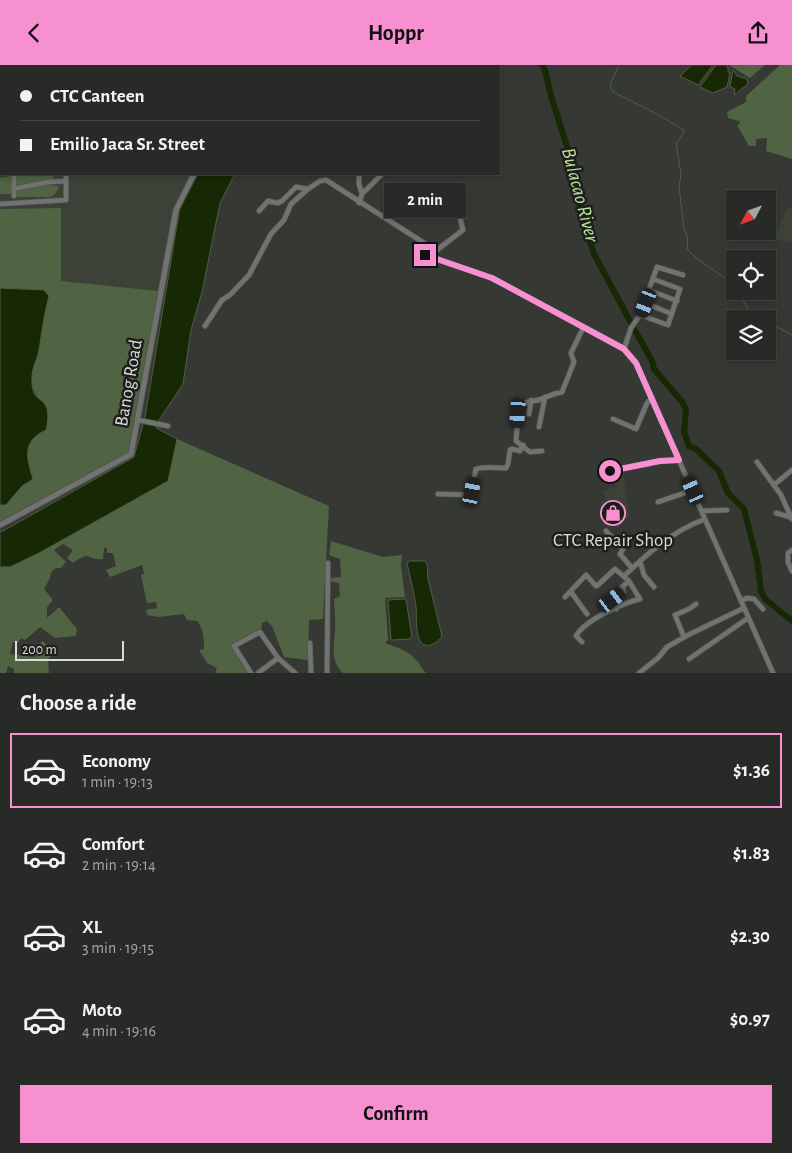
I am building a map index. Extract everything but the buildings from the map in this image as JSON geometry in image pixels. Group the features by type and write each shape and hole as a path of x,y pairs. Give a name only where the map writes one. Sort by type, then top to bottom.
{"street":[{"path":"14,175 14,196"},
{"path":"0,204 66,200 66,175"},
{"name":"Banog Road","path":"0,525 130,456 141,421 176,208 193,175"},
{"path":"359,203 362,194 381,175"},
{"path":"358,177 362,194"},
{"path":"205,327 222,301 249,275 271,234 284,219 291,205 308,189 320,181 326,180 359,203 424,243 434,254 492,278 624,349 636,363 652,398 772,673"},
{"path":"14,189 48,182 66,181"},
{"path":"259,211 268,201 278,203 282,201 296,187 308,189"},
{"path":"425,255 434,254 463,230 456,202"},
{"path":"624,349 631,328 646,303 656,268 683,275"},
{"path":"640,315 668,326 680,289 653,279"},
{"path":"649,290 676,301"},
{"path":"646,303 672,314"},
{"path":"542,451 532,452 516,440 518,408 520,404 551,393 563,391 574,362 572,353 583,328"},
{"path":"539,427 544,397"},
{"path":"613,419 636,429 647,403 652,398"},
{"path":"529,414 531,400"},
{"path":"141,421 168,426"},
{"path":"438,495 469,496 476,469 506,467 510,450 520,451 523,445"},
{"path":"610,471 660,461 679,460"},
{"path":"757,462 767,477 775,484 792,518"},
{"path":"775,484 792,470"},
{"path":"658,502 693,490"},
{"path":"702,511 727,509"},
{"path":"776,513 792,518"},
{"path":"624,576 659,545 685,527 705,519"},
{"path":"606,531 623,549 620,554 632,568"},
{"path":"792,551 788,553 787,557 792,571"},
{"path":"640,561 644,575 654,587"},
{"path":"327,673 328,563"},
{"path":"565,597 586,575 596,586 615,569 629,581 640,599 628,602 588,624 576,636 582,642"},
{"path":"616,609 612,600 624,592 622,587 629,581"},
{"path":"571,592 587,614"},
{"path":"741,601 754,599 763,609"},
{"path":"684,637 675,615 696,604"},
{"path":"639,673 658,658 665,649 684,637 744,608"},
{"path":"689,659 748,618"},
{"path":"251,673 234,647 236,644 260,632 278,658 294,673"},
{"path":"310,643 311,673"},
{"path":"258,673 278,658"}],"shaded area":[{"path":"692,65 713,65 698,85 680,76"},
{"path":"716,65 726,65 730,73 727,87 713,93 700,87"},
{"path":"729,65 765,65 750,78"},
{"path":"780,65 792,65 792,159 766,151 767,138 756,139 756,146 749,146 737,125 740,124 739,121 728,118 727,112 746,102 746,96"},
{"path":"733,70 737,76 747,79 748,84 734,95 735,89 730,87"},
{"path":"0,175 196,175 180,207 134,457 1,529"},
{"path":"15,175 53,175 53,186 59,186 52,196 48,197 15,197"},
{"path":"197,175 234,175 220,203 202,292 191,330 183,384 159,420 156,428 177,439 168,481 39,553 10,567 0,567 0,531 134,457 145,417 180,207"},
{"path":"12,176 12,194 0,194 0,178"},
{"path":"788,207 792,208 792,243 776,240 776,233"},
{"path":"61,208 61,281 158,291 130,450 0,523 0,505 6,505 22,486 33,479 28,457 29,445 38,434 46,430 46,406 34,389 31,374 38,352 49,296 44,290 0,288 0,209"},
{"path":"0,288 44,290 49,296 32,378 34,393 47,409 47,427 29,445 28,457 33,479 22,486 6,505 0,505"},
{"path":"177,439 329,506 323,619 309,620 308,660 284,657 272,626 267,621 262,623 261,630 232,644 250,673 215,673 217,668 207,663 199,650 204,649 204,641 197,621 187,620 184,614 158,617 147,615 146,610 157,608 156,602 147,603 141,575 144,574 142,565 110,577 106,570 116,566 113,553 107,553 107,548 104,548 103,559 94,559 87,556 73,563 67,558 73,550 63,544 54,550 66,562 61,568 56,568 51,572 44,589 53,600 47,607 47,618 59,607 77,629 76,636 55,638 40,627 25,640 21,638 18,643 13,642 10,654 34,657 39,652 36,648 43,641 55,653 48,659 49,673 14,673 14,669 8,666 6,673 0,673 0,567 10,567 39,553 168,481"},
{"path":"623,470 629,517 613,522 603,491 617,487 607,477 610,472"},
{"path":"331,541 383,557 402,555 401,565 405,597 385,598 388,640 385,643 403,650 412,656 426,673 343,673 336,664 334,659 334,599 340,596 339,583 329,581 329,578 341,577 340,559 329,555"},
{"path":"410,561 424,561 427,563 428,579 442,636 438,641 429,645 425,645 420,641 417,633 416,606 407,563"},
{"path":"406,599 412,637 409,639 391,640 388,600"}],"waterway":[{"name":"Bulacao River","path":"542,65 570,156 587,233 594,254 630,321"},
{"path":"619,65 610,85 613,92 659,115 685,131 676,143 681,174 679,187 684,228 688,238 687,249 698,260 726,279"},
{"path":"743,300 749,310"},
{"path":"776,326 792,335"},
{"name":"Bulacao River","path":"633,327 652,361 654,369 683,403 686,410 684,432 689,446 696,449 719,471 728,493 744,509 757,560 761,591 765,599 792,621"}],"place":[{"name":"CTC Repair Shop","path":"613,513"}],"route":[{"path":"425,255 433,256 492,278 630,354 636,363 679,460 646,463 610,471"}]}
